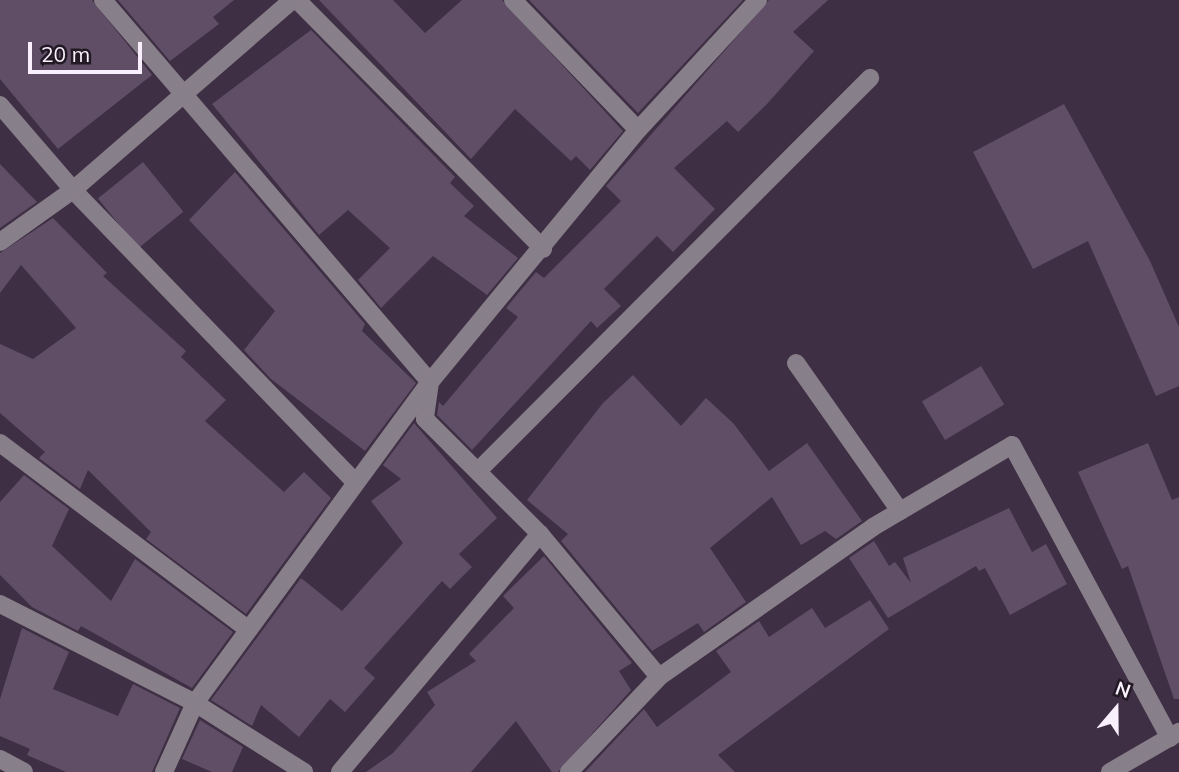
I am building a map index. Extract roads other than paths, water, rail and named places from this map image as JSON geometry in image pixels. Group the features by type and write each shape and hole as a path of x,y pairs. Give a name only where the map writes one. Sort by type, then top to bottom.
{"street":[{"path":"103,0 185,92 430,382 425,419 480,470 540,534 659,677"},
{"path":"0,242 73,190 294,0 543,249"},
{"path":"513,0 638,130"},
{"path":"164,772 195,703 246,628 430,382 543,249 638,130 758,0"},
{"path":"480,470 870,78"},
{"path":"0,105 73,190 355,482"},
{"path":"796,363 900,511"},
{"path":"0,443 246,628"},
{"path":"569,772 659,677 900,511 1012,445 1175,735 1110,772"},
{"path":"340,772 540,534"},
{"path":"0,604 195,703 304,772"},
{"path":"0,759 24,772"}]}
